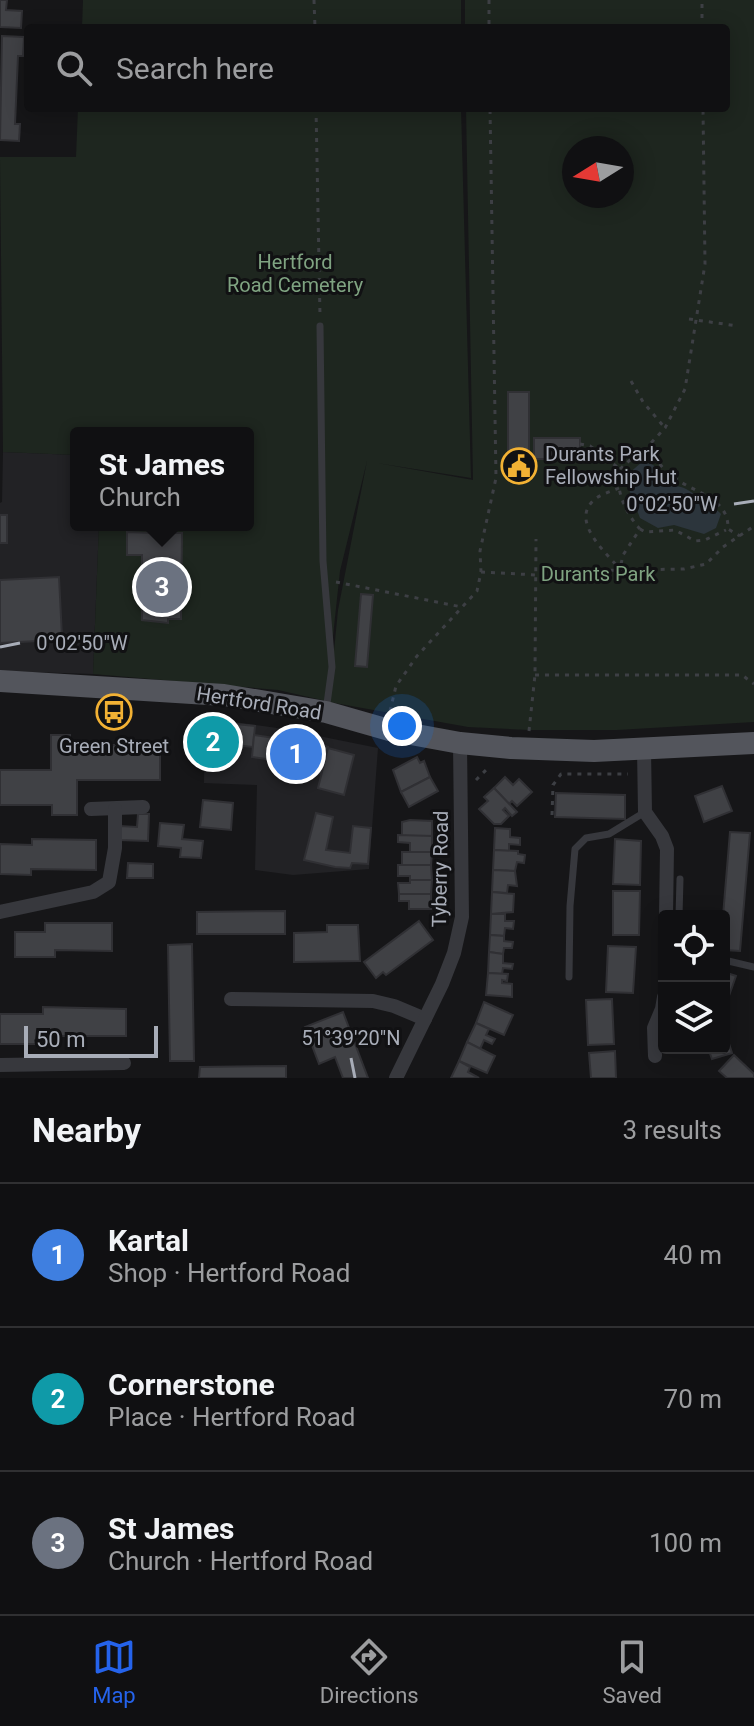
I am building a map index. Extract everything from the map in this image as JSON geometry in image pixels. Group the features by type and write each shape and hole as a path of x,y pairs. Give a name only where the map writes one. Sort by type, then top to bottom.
{"main road":[{"name":"Hertford Road","path":"0,681 224,695 326,712 389,730 460,743 558,751 754,743"}],"street":[{"name":"Tyberry Road","path":"396,1078 454,953 462,917 460,743"},
{"path":"644,749 645,812 667,849 666,910"},
{"path":"91,809 143,807"},
{"path":"0,912 93,892 109,882 115,848 115,809"},
{"path":"231,999 373,1001 425,1019"},
{"path":"655,1056 654,1028 658,1018"},
{"path":"0,1065 124,1063"}],"lane":[{"path":"320,326 325,580 332,667 326,712"},
{"path":"569,977 575,849 586,838 609,834 645,812"},
{"path":"679,910 680,879"},
{"path":"730,961 754,967"}],"path":[{"path":"314,0 315,24"},
{"path":"489,0 489,24"},
{"path":"702,0 702,24"},
{"path":"316,112 320,326"},
{"path":"389,730 396,686 417,656 477,591 481,572 480,551 498,460 490,112"},
{"path":"648,452 650,444 665,428 685,389 705,264 703,112"},
{"path":"689,319 738,326"},
{"path":"631,381 643,402 665,428"},
{"path":"580,444 590,446 620,469"},
{"path":"648,452 631,459 620,469 617,480 634,522 640,529 645,532 675,530 695,541 705,540 728,529"},
{"path":"648,452 675,479 722,506 728,517 728,529"},
{"path":"619,488 600,496 589,505 585,518 590,532 620,569"},
{"path":"481,572 537,575 620,569 684,569 706,564 723,547 754,526"},
{"path":"620,569 623,555 640,529"},
{"path":"728,529 740,536"},
{"path":"529,730 535,675 536,539"},
{"path":"325,580 462,607"},
{"path":"535,675 742,675 754,684"},
{"path":"474,783 490,765 500,762"},
{"path":"552,815 553,785 561,774 644,774"}],"shaded area":[{"path":"3,452 70,455 70,531 99,531 93,674 0,671"},
{"path":"642,462 652,465 672,484 687,490 719,512 716,528 704,534 674,525 658,528 640,518 628,487 621,480"},
{"path":"205,718 284,729 378,748 369,869 293,875 255,870 257,785 204,783"}],"green space":[{"path":"83,0 461,0 461,24 82,24"},
{"path":"465,0 754,0 754,722 617,730 529,730 468,727 329,702 338,610 367,461 340,571 326,701 278,690 93,674 99,531 254,531 254,427 70,427 70,455 3,452 0,157 76,157 78,112 461,112 471,478 377,463 473,480 466,112 730,112 730,24 465,24"}],"building":[{"path":"0,0 7,0 6,10 22,11 21,28 0,27"},
{"path":"2,36 24,37 23,56 18,56 15,124 20,124 19,141 0,140"},
{"path":"508,392 529,392 529,471 508,471"},
{"path":"534,438 580,438 580,459 534,459"},
{"path":"0,515 7,515 7,543 0,543"},
{"path":"127,532 182,533 181,619 168,619 168,623 142,620 142,555 127,555"},
{"path":"59,577 62,637 0,643 0,580"},
{"path":"361,594 373,595 367,667 355,666"},
{"path":"236,724 255,726 253,747 234,745"},
{"path":"207,730 220,730 217,769 211,769 212,753 206,753"},
{"path":"220,730 231,731 224,769 217,769"},
{"path":"51,735 70,735 70,745 160,745 160,780 77,780 77,815 52,815 52,805 0,805 0,770 51,770"},
{"path":"254,735 275,738 273,760 252,757"},
{"path":"292,740 307,743 301,769 286,765"},
{"path":"307,743 322,747 316,773 301,769"},
{"path":"322,745 328,747 321,774 316,773"},
{"path":"328,748 354,755 344,795 318,788"},
{"path":"417,757 420,763 424,761 430,777 401,792 393,770"},
{"path":"430,777 438,791 409,807 401,792"},
{"path":"505,777 513,785 519,779 532,792 517,806 512,801 509,804 494,788"},
{"path":"722,786 732,811 704,822 695,796"},
{"path":"494,788 517,812 512,816 505,808 503,810 509,816 501,824 494,824 479,809 488,801 484,797"},
{"path":"556,793 625,795 625,819 555,817"},
{"path":"203,800 233,803 231,830 200,827"},
{"path":"316,813 333,817 326,850 350,853 353,826 371,828 368,864 352,863 350,868 304,860"},
{"path":"138,814 149,814 148,841 119,840 120,826 137,827"},
{"path":"432,821 432,836 402,836 402,822"},
{"path":"160,823 184,825 182,839 203,841 201,858 180,857 181,848 158,846"},
{"path":"495,828 510,829 510,837 520,838 520,845 509,844 509,851 494,850"},
{"path":"730,832 750,833 740,951 730,950 730,910 724,910"},
{"path":"398,835 432,836 432,852 410,852 410,843 398,842"},
{"path":"32,839 96,840 96,870 31,869 31,875 0,874 0,844 32,845"},
{"path":"615,839 641,841 640,885 613,884"},
{"path":"494,850 518,851 518,854 525,855 524,863 517,862 515,871 493,870"},
{"path":"402,852 432,852 431,865 402,865"},
{"path":"128,863 153,864 153,878 127,878"},
{"path":"398,865 431,865 432,880 410,880 410,876 398,876"},
{"path":"493,870 515,871 517,886 508,885 507,893 492,892"},
{"path":"410,880 432,880 431,894 399,894 398,883 410,883"},
{"path":"613,891 640,891 639,935 613,935"},
{"path":"492,892 514,894 513,912 491,914"},
{"path":"399,894 431,894 431,909 409,909 409,901 399,901"},
{"path":"285,911 285,934 197,934 197,912"},
{"path":"491,914 505,914 505,921 514,921 513,929 505,928 504,936 490,935"},
{"path":"419,921 433,940 386,975 383,972 376,978 364,962"},
{"path":"45,923 112,923 112,951 55,950 55,957 15,957 15,932 45,932"},
{"path":"327,925 358,925 360,961 294,962 294,933 327,932"},
{"path":"490,935 504,936 504,941 513,942 512,948 504,948 503,954 489,952"},
{"path":"192,944 194,1061 170,1061 168,945"},
{"path":"608,946 636,947 633,993 606,992"},
{"path":"489,952 503,954 503,963 513,964 512,969 503,968 502,974 488,973"},
{"path":"488,973 508,974 507,981 502,980 502,983 512,984 512,997 486,995"},
{"path":"730,974 736,976 730,993"},
{"path":"612,999 614,1044 588,1045 586,1000"},
{"path":"484,1002 513,1015 504,1035 476,1023"},
{"path":"43,1007 126,1009 126,1036 56,1036 56,1044 0,1044 0,1014 43,1014"},
{"path":"343,1012 368,1078 343,1078 335,1057 319,1064 305,1027"},
{"path":"476,1023 489,1029 486,1035 495,1039 492,1044 484,1040 480,1049 467,1042"},
{"path":"467,1042 495,1056 487,1073 459,1061"},
{"path":"615,1051 616,1078 591,1078 589,1053"},
{"path":"710,1054 729,1054 712,1059"},
{"path":"734,1055 754,1074 754,1078 727,1078 719,1071"},
{"path":"459,1061 470,1067 468,1072 479,1078 451,1078"},
{"path":"286,1066 286,1078 199,1078 200,1067"}],"place":[{"name":"Durants Park Fellowship Hut","path":"519,466"},
{"name":"St James","path":"162,587"},
{"name":"Green Street","path":"114,712"},
{"name":"Cornerstone","path":"213,742"},
{"name":"Kartal","path":"296,754"}],"park label":[{"name":"Hertford Road Cemetery","path":"295,274"},
{"name":"Durants Park","path":"598,574"}]}
